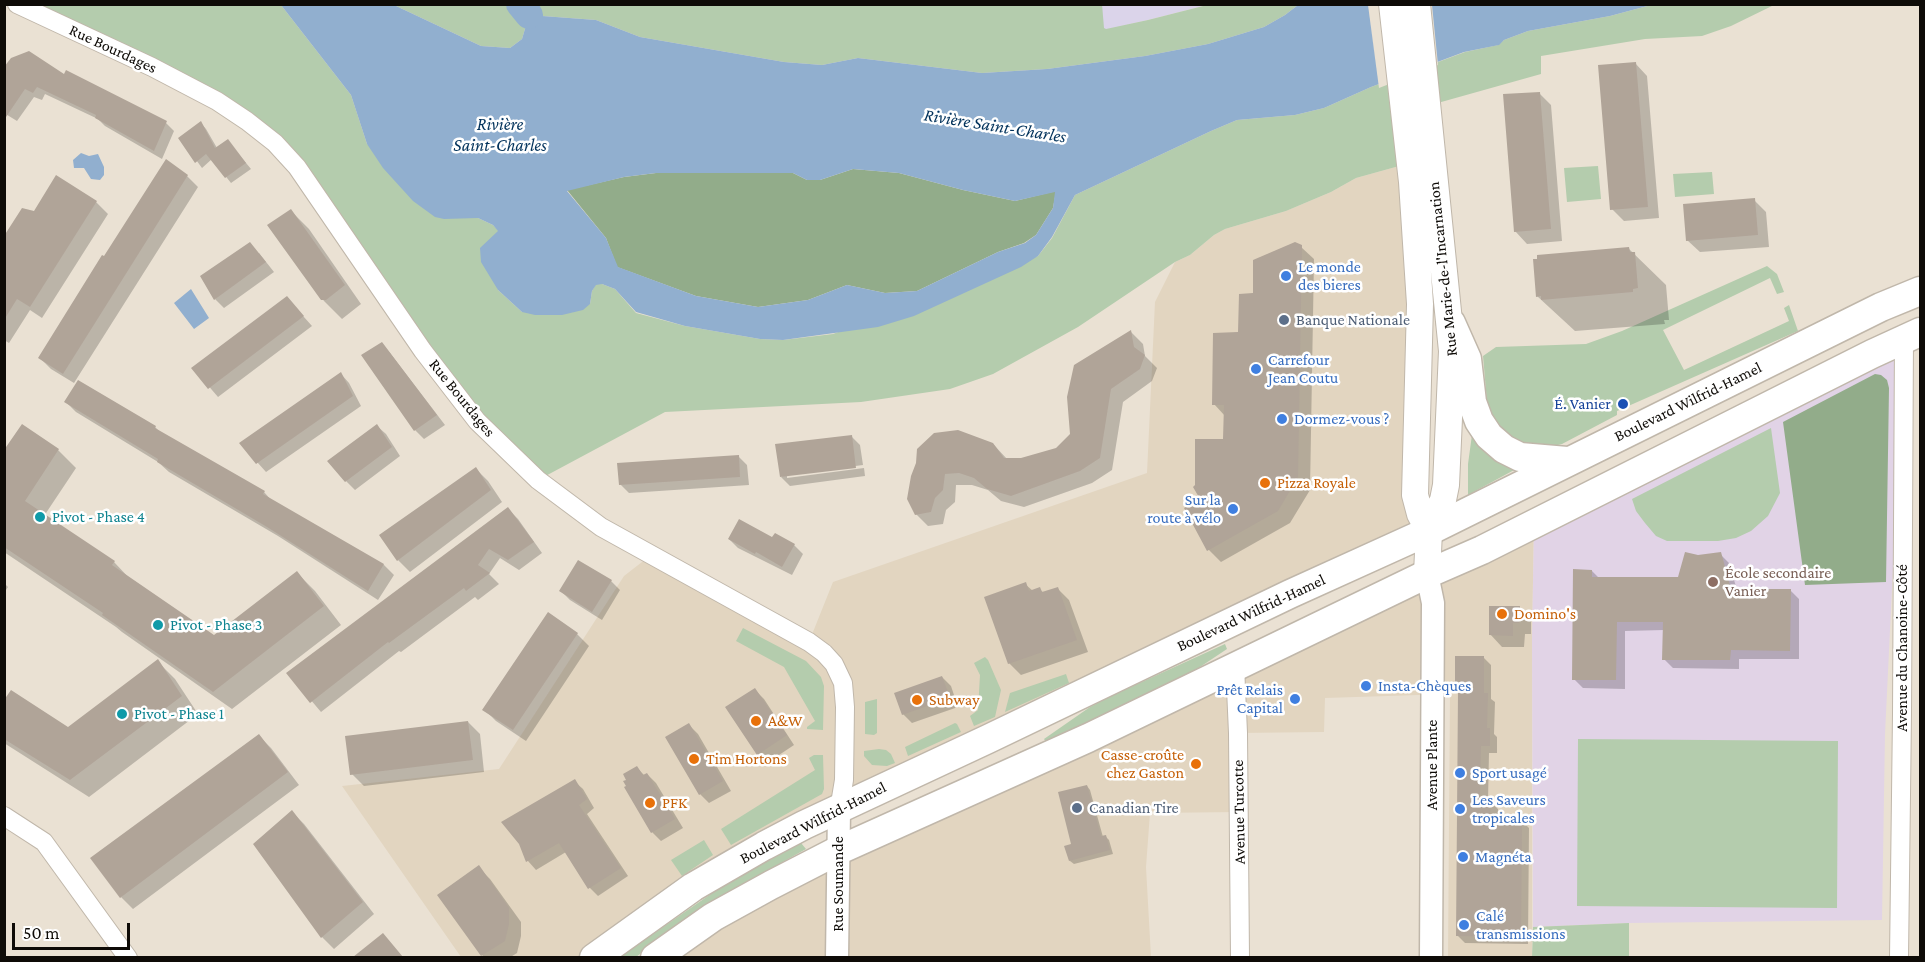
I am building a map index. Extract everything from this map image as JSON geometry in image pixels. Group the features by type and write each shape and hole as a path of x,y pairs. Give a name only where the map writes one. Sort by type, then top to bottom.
{"main road":[{"name":"Rue Marie-de-l'Incarnation","path":"1392,4 1413,85 1451,322 1451,391 1446,485 1443,500 1429,531 1427,574"},
{"name":"Rue Marie-de-l'Incarnation","path":"1417,4 1412,182 1420,304 1415,495 1420,514 1429,531"},
{"name":"Boulevard Wilfrid-Hamel","path":"594,957 654,913 722,870 804,825 1280,599 1429,531 1881,307 1920,291"},
{"path":"1451,322 1467,359 1472,402 1479,421 1489,436 1504,449 1520,457 1568,461"},
{"path":"655,957 713,917 837,850 1088,738 1427,574 1482,550 1912,336"}],"street":[{"name":"Rue Bourdages","path":"17,4 152,67 217,101 254,126 275,143 297,167 423,351 477,421 538,480 601,527 809,642 824,653 834,664 843,683 844,780 839,810"},
{"name":"Avenue du Chanoine-Côté","path":"1899,957 1911,714 1912,336"},
{"name":"Avenue Plante","path":"1427,574 1433,603 1431,957"},
{"name":"Avenue Turcotte","path":"1236,666 1240,957"},
{"name":"Rue Soumande","path":"837,957 839,810"},
{"path":"4,816 44,842 128,957"}],"shaded area":[{"path":"1095,5 1207,5 1104,30"},
{"path":"1410,163 1429,531 913,774 594,957 461,957 342,786 499,769 624,576 651,555 809,642 833,582 1147,473 1155,302 1175,262 1190,255 1225,229 1286,211 1331,192 1356,178"},
{"name":"École secondaire Vanier","path":"1904,339 1885,734 1882,920 1629,923 1533,927 1534,524"},
{"path":"1534,524 1532,957 1448,957 1450,694 1325,698 1324,732 1238,733 1239,812 1150,813 1146,867 1151,957 655,958 683,939"}],"green space":[{"path":"1102,4 1104,28 1106,29 1207,5 1298,5 1264,27 1208,44 1145,56 1047,69 982,73 858,58 822,65 784,62 640,37 596,20 529,15 522,39 510,48 481,46 394,5"},
{"path":"17,5 281,5 351,95 367,144 470,217 493,225 499,231 493,237 498,290 522,312 590,304 592,291 596,284 602,284 615,289 636,313 685,326 760,339 783,340 833,334 1038,256 1052,238 1075,195 1237,120 1295,115 1324,108 1371,87 1465,52 1498,45 1504,40 1528,31 1610,16 1651,5 1774,5 1731,26 1702,36 1645,39 1541,56 1541,74 1427,106 1410,163 1356,178 1331,192 1286,211 1225,229 1190,255 1175,262 1078,327 993,374 950,389 861,402 665,412 538,480 497,442 297,167 247,121"},
{"path":"1598,166 1601,199 1567,202 1564,168"},
{"path":"853,169 899,173 1015,201 1056,191 1053,208 1036,235 1024,243 998,252 917,291 885,293 847,285 808,300 758,307 696,296 617,267 606,238 567,190 624,177 656,173 793,173 807,180 820,180"},
{"path":"1712,172 1714,194 1675,197 1673,174"},
{"path":"1767,266 1777,274 1784,292 1777,294 1770,278 1663,330 1684,370 1789,321 1784,308 1789,305 1798,331 1617,411 1617,415 1562,444 1550,447 1522,444 1498,427 1487,402 1483,356 1496,347 1586,344 1622,331"},
{"path":"1875,374 1887,380 1889,388 1886,582 1805,585 1783,422"},
{"path":"1474,420 1516,469 1468,495 1468,464"},
{"path":"1771,428 1780,493 1768,516 1751,531 1736,538 1718,541 1667,541 1656,536 1636,511 1632,499"},
{"path":"743,628 806,661 821,677 824,686 823,730 807,729 815,721 784,667 736,641"},
{"path":"1225,644 1227,649 1173,685 1048,745 1044,739 1090,707"},
{"path":"985,657 1001,690 995,717 974,726 970,716 978,710 980,675 974,663"},
{"path":"1066,674 1069,683 1005,712 1010,693"},
{"path":"877,699 877,733 865,734 865,702"},
{"path":"955,723 961,732 908,756 905,747"},
{"path":"1578,739 1838,741 1837,908 1577,906"},
{"path":"879,749 891,754 895,763 887,766 872,765 864,756 864,751"},
{"path":"814,755 823,755 824,789 822,794 731,845 721,829 815,770 809,758"},
{"path":"704,840 713,855 682,876 671,860"},
{"path":"801,843 806,849 706,905 636,957 618,958 724,885"},
{"path":"1629,923 1629,957 1532,957 1533,927"}],"water":[{"name":"Rivière Saint-Charles","path":"281,5 394,5 481,46 510,48 522,39 529,15 596,20 640,37 784,62 822,65 858,58 982,73 1047,69 1145,56 1208,44 1264,27 1298,5 1651,5 1610,16 1528,31 1504,40 1499,45 1464,52 1371,87 1324,108 1295,115 1237,120 1075,195 1052,237 1038,256 1021,267 914,316 878,327 783,340 760,339 685,326 636,312 615,289 602,284 596,285 592,291 590,304 583,310 562,315 535,315 522,312 498,290 481,262 480,248 498,231 493,225 478,218 435,217 413,201 383,168 367,144 351,95","holes":["853,169 899,173 1015,201 1055,192 1053,208 1036,235 1025,243 998,252 917,291 885,293 847,285 808,300 758,307 696,296 618,267 606,238 567,191 624,177 656,173 793,173 807,180 820,180"]},
{"path":"81,153 89,156 98,154 104,167 104,175 100,180 91,179 84,168 74,168 73,160"},
{"path":"191,289 209,318 194,329 174,303"}],"pier":[{"path":"1368,5 1432,5 1438,65 1379,88"}],"building":[{"path":"29,51 64,74 66,70 167,121 154,151 95,118 96,115 37,87 33,93 25,89 4,120 4,67 11,58"},
{"path":"1636,62 1648,207 1610,210 1598,65"},
{"path":"1540,92 1551,229 1514,232 1503,94"},
{"path":"201,121 215,148 228,139 246,163 225,178 206,154 195,163 178,138"},
{"path":"166,159 188,175 63,374 38,358 102,255 104,256"},
{"path":"56,175 97,201 30,307 17,299 4,320 4,236 22,208 34,211"},
{"path":"1755,198 1758,235 1686,241 1683,204"},
{"path":"291,209 345,285 326,300 321,300 267,225"},
{"path":"250,242 266,262 214,300 200,276"},
{"name":"Carrefour Jean Coutu","path":"1295,242 1302,245 1298,477 1278,511 1207,551 1184,508 1200,499 1193,487 1195,485 1195,439 1223,439 1224,405 1212,405 1213,333 1238,332 1239,294 1253,293 1253,260"},
{"path":"1629,247 1630,252 1635,252 1638,288 1633,289 1633,292 1541,300 1541,296 1536,297 1533,259 1537,259 1537,255"},
{"path":"287,296 304,316 208,389 191,368"},
{"path":"1131,330 1134,347 1145,355 1140,369 1111,389 1100,458 1080,471 1011,496 987,489 974,478 959,473 945,474 943,490 935,498 931,512 915,515 907,499 917,449 934,433 958,430 993,443 1004,458 1021,458 1056,448 1070,434 1067,397 1074,365"},
{"path":"382,342 437,415 414,431 361,355"},
{"path":"341,372 353,396 256,464 239,443"},
{"path":"78,380 156,426 155,428 265,491 263,494 384,564 368,591 267,527 157,462 158,459 64,402"},
{"path":"22,424 59,449 25,501 115,561 112,565 214,635 297,571 324,606 213,692 102,615 103,613 4,547 4,450"},
{"path":"377,424 392,447 345,482 327,461"},
{"path":"852,435 856,468 780,477 775,444"},
{"path":"739,455 740,477 619,485 617,463"},
{"path":"476,467 491,490 397,561 379,535"},
{"path":"508,507 534,542 508,560 489,549 478,565 490,573 466,591 464,588 388,642 310,703 286,673"},
{"path":"739,519 772,537 775,533 795,544 782,567 728,539"},
{"path":"1685,552 1698,555 1721,552 1731,589 1791,589 1790,651 1731,650 1730,660 1662,660 1663,622 1617,622 1616,680 1572,680 1573,569 1592,570 1592,577 1678,577"},
{"path":"578,560 612,580 592,612 559,591"},
{"path":"1026,582 1029,591 1040,587 1042,592 1058,587 1077,640 1008,664 984,597"},
{"path":"1489,606 1520,606 1519,623 1513,623 1513,636 1489,635"},
{"path":"548,612 578,633 513,730 482,710"},
{"path":"1455,656 1484,656 1484,693 1488,693 1487,728 1490,728 1490,746 1481,746 1480,800 1491,800 1490,819 1522,819 1521,937 1456,936 1458,692 1455,692"},
{"name":"Pivot - Phase 1","path":"158,659 182,696 70,780 4,739 4,700 11,690 68,727"},
{"path":"942,676 950,698 902,715 894,693"},
{"name":"A&W","path":"755,688 787,735 757,755 725,707"},
{"path":"468,721 473,760 350,775 345,736"},
{"name":"Tim Hortons","path":"689,723 723,781 699,795 665,737"},
{"path":"259,734 288,772 120,898 90,858"},
{"name":"PFK","path":"637,766 643,775 647,773 675,819 651,833 624,787 626,786 623,781 626,780 623,774"},
{"path":"575,779 587,799 579,805 621,868 588,889 559,843 526,862 519,844 501,822"},
{"path":"1087,785 1101,836 1106,835 1110,850 1069,861 1064,846 1071,844 1058,792"},
{"path":"292,810 363,902 321,938 253,844"},
{"path":"479,865 509,908 509,924 505,941 481,956 437,895"},
{"path":"383,933 403,957 353,957"}],"waterway":[{"path":"520,4 529,15"}],"place":[{"name":"Le monde des bieres","path":"1286,276"},
{"name":"Banque Nationale","path":"1284,320"},
{"name":"Carrefour Jean Coutu","path":"1256,369"},
{"name":"É. Vanier","path":"1623,404"},
{"name":"Dormez-vous ?","path":"1282,419"},
{"name":"Pizza Royale","path":"1265,483"},
{"name":"Sur la route à vélo","path":"1233,509"},
{"name":"Pivot - Phase 4","path":"40,517"},
{"name":"École secondaire Vanier","path":"1713,582"},
{"name":"Domino's","path":"1502,614"},
{"name":"Pivot - Phase 3","path":"158,625"},
{"name":"Insta-Chèques","path":"1366,686"},
{"name":"Prêt Relais Capital","path":"1295,699"},
{"name":"Subway","path":"917,700"},
{"name":"Pivot - Phase 1","path":"122,714"},
{"name":"A&W","path":"756,721"},
{"name":"Tim Hortons","path":"694,759"},
{"name":"Casse-croûte chez Gaston","path":"1196,764"},
{"name":"Sport usagé","path":"1460,773"},
{"name":"PFK","path":"650,803"},
{"name":"Canadian Tire","path":"1077,808"},
{"name":"Les Saveurs tropicales","path":"1460,809"},
{"name":"Magnéta","path":"1463,857"},
{"name":"Calé transmissions","path":"1464,925"}]}
